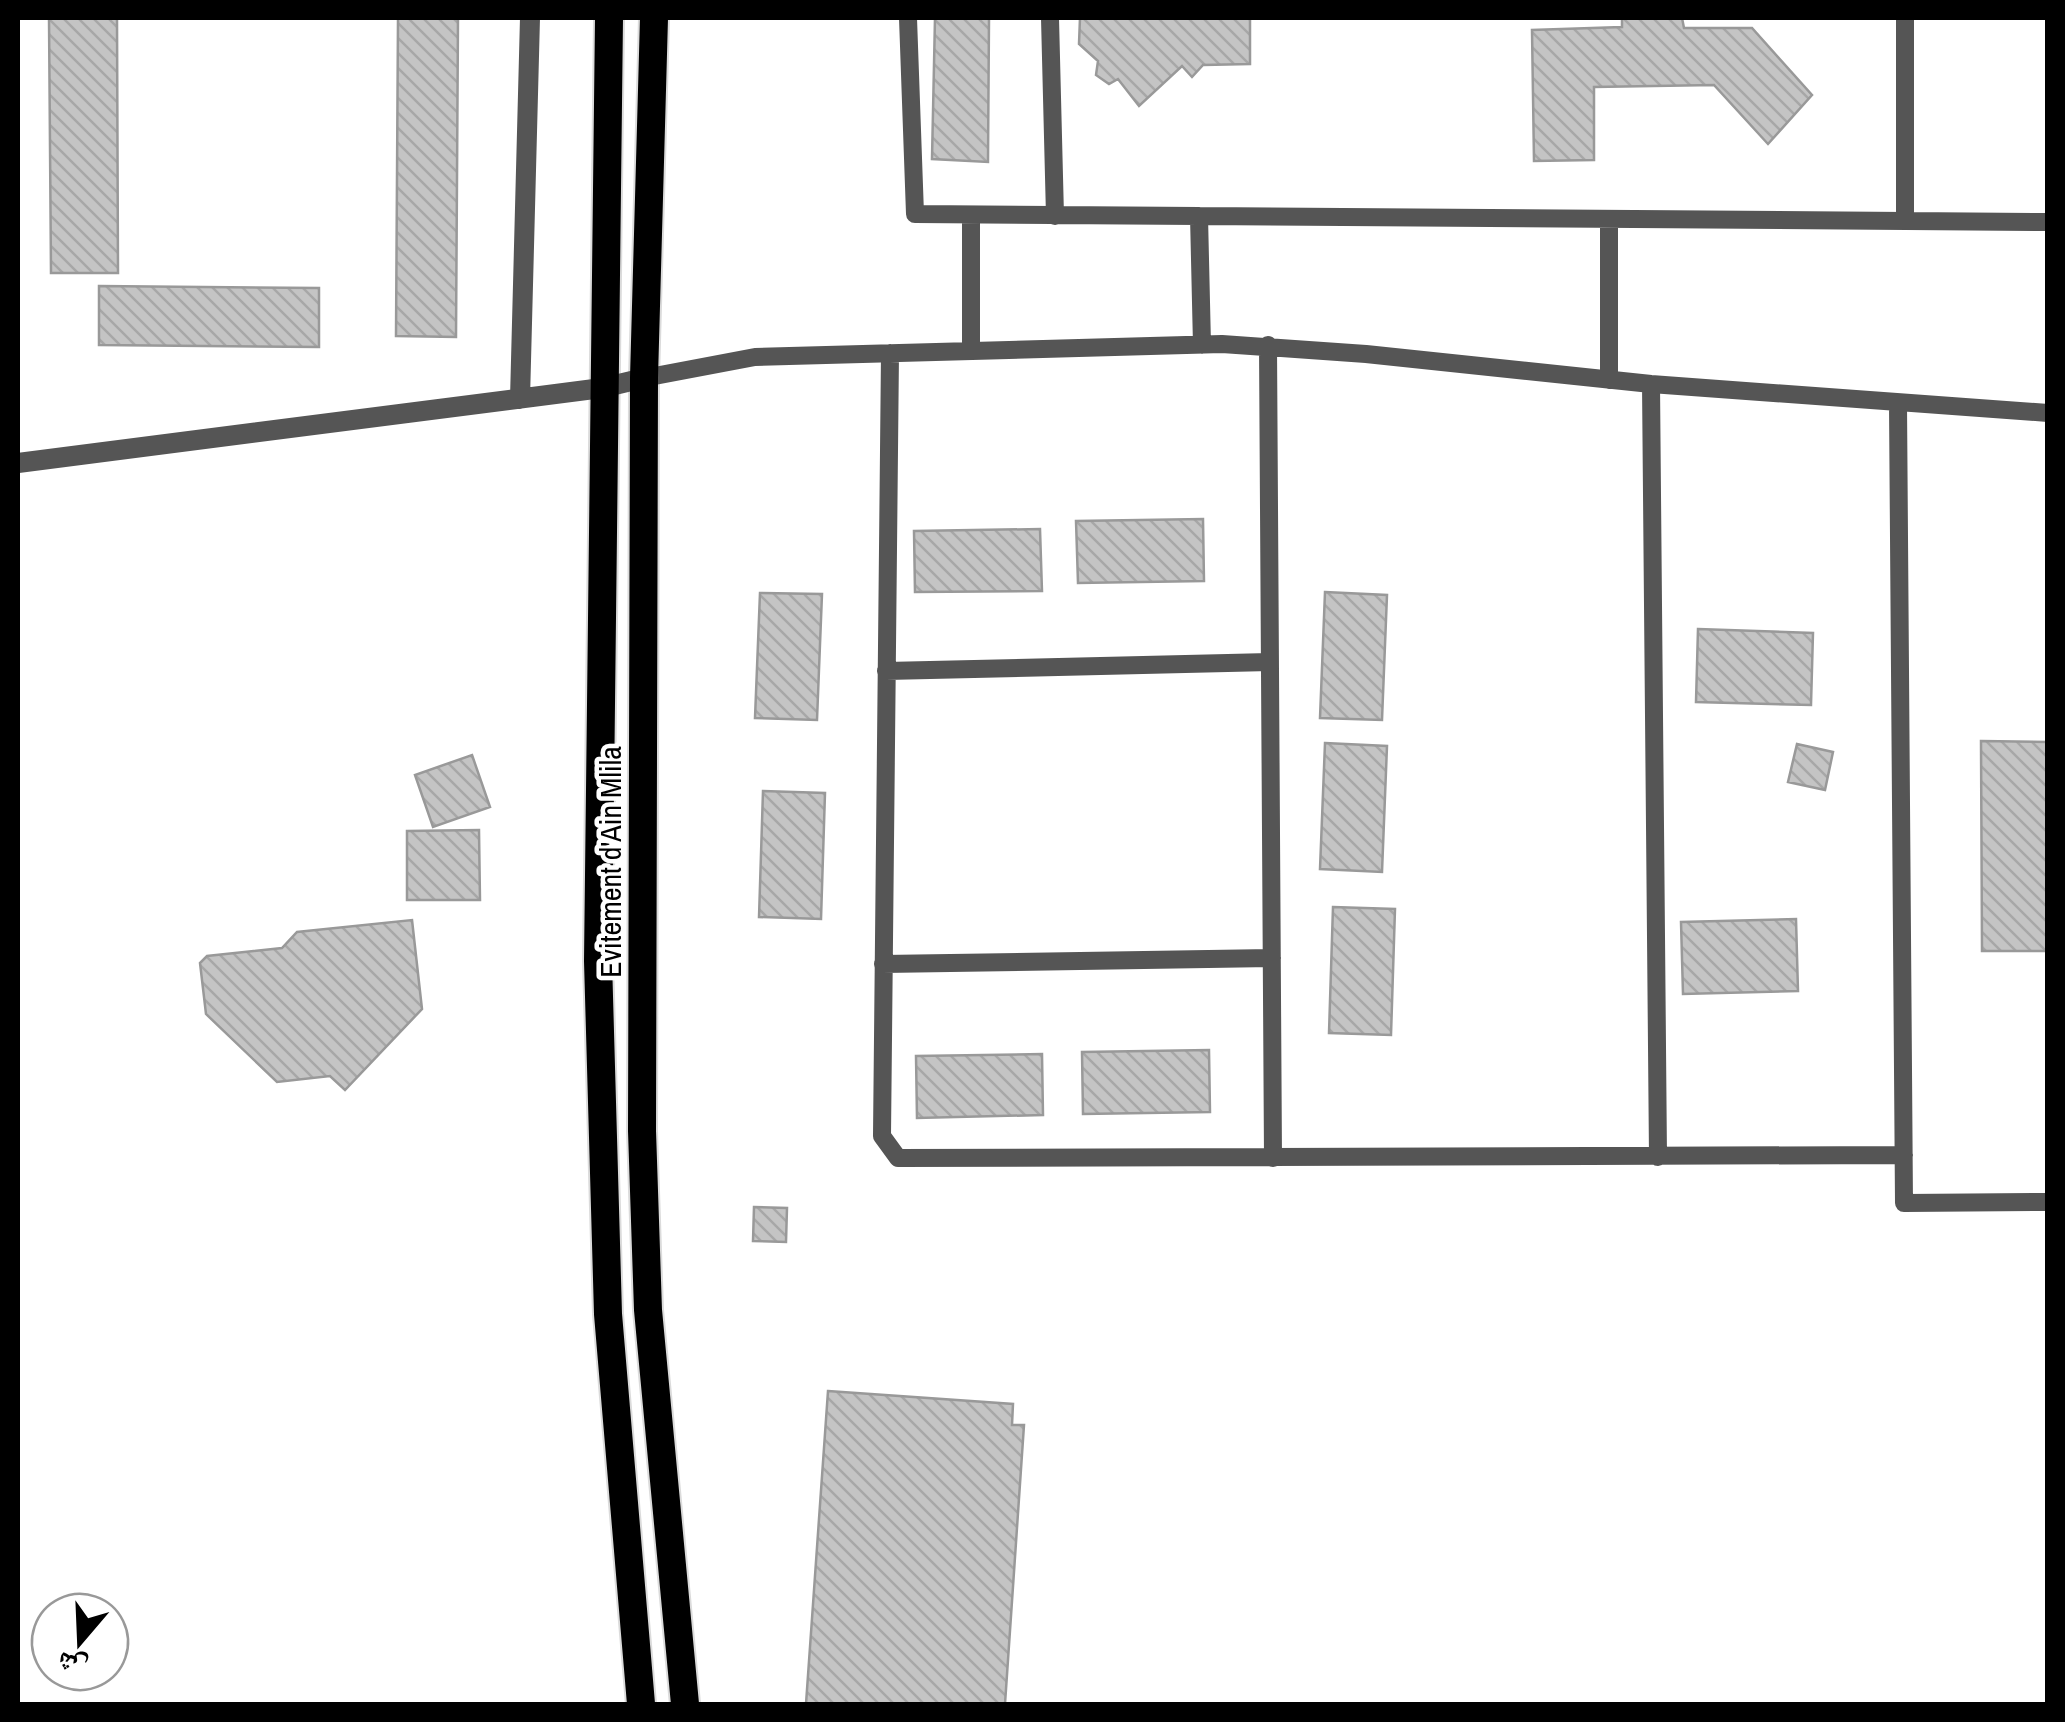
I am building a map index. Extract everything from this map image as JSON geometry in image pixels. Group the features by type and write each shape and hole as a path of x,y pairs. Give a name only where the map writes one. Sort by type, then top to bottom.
{"highway":[{"name":"Evitement d'Ain Mlila","path":"608,18 598,961 608,1314 640,1704"},
{"name":"Evitement d'Ain Mlila","path":"654,18 644,378 642,1131 648,1310 685,1704"}],"street":[{"path":"520,399 530,18"},
{"path":"18,464 602,388 644,378"}],"lane":[{"path":"908,18 915,214 2048,222"},
{"path":"1050,18 1055,216"},
{"path":"1905,221 1906,18"},
{"path":"971,215 971,351"},
{"path":"1199,216 1202,344"},
{"path":"1608,219 1609,380"},
{"path":"644,378 755,357 1268,345 1651,384 2048,413"},
{"path":"1268,345 1273,1158"},
{"path":"890,353 882,1136 898,1158 1904,1155"},
{"path":"1651,384 1658,1156"},
{"path":"1898,404 1904,1204 2048,1202"},
{"path":"886,670 1270,662"},
{"path":"883,964 1272,958"}],"building":[{"path":"49,18 117,18 118,273 51,273"},
{"path":"398,18 458,18 456,337 396,336"},
{"path":"935,18 989,18 988,162 932,159"},
{"path":"1080,18 1250,18 1250,64 1203,65 1192,77 1182,66 1139,106 1118,79 1109,84 1096,75 1098,61 1079,44"},
{"path":"1622,18 1682,18 1684,28 1752,28 1812,95 1768,144 1714,85 1594,87 1594,160 1534,161 1532,30 1622,27"},
{"path":"99,286 319,288 319,347 99,345"},
{"path":"1203,519 1204,581 1078,583 1076,521"},
{"path":"1040,529 1042,591 915,592 914,531"},
{"path":"1325,592 1387,595 1382,720 1320,718"},
{"path":"760,593 822,594 817,720 755,718"},
{"path":"1698,629 1813,633 1811,705 1696,702"},
{"path":"1981,741 2048,742 2048,951 1982,951"},
{"path":"1325,743 1387,746 1382,872 1320,869"},
{"path":"1797,744 1833,752 1825,790 1788,782"},
{"path":"472,755 490,807 433,827 415,775"},
{"path":"763,791 825,793 821,919 759,917"},
{"path":"479,830 480,900 407,900 407,831"},
{"path":"1333,907 1395,909 1391,1035 1329,1033"},
{"path":"1796,919 1798,991 1683,994 1681,922"},
{"path":"412,920 422,1009 345,1090 330,1076 277,1082 206,1014 200,963 207,956 282,948 297,932"},
{"path":"1209,1050 1210,1112 1083,1114 1082,1052"},
{"path":"1042,1054 1043,1115 917,1118 916,1056"},
{"path":"754,1207 787,1208 786,1242 753,1241"},
{"path":"828,1391 1013,1404 1012,1425 1024,1425 1005,1704 806,1704"}]}
